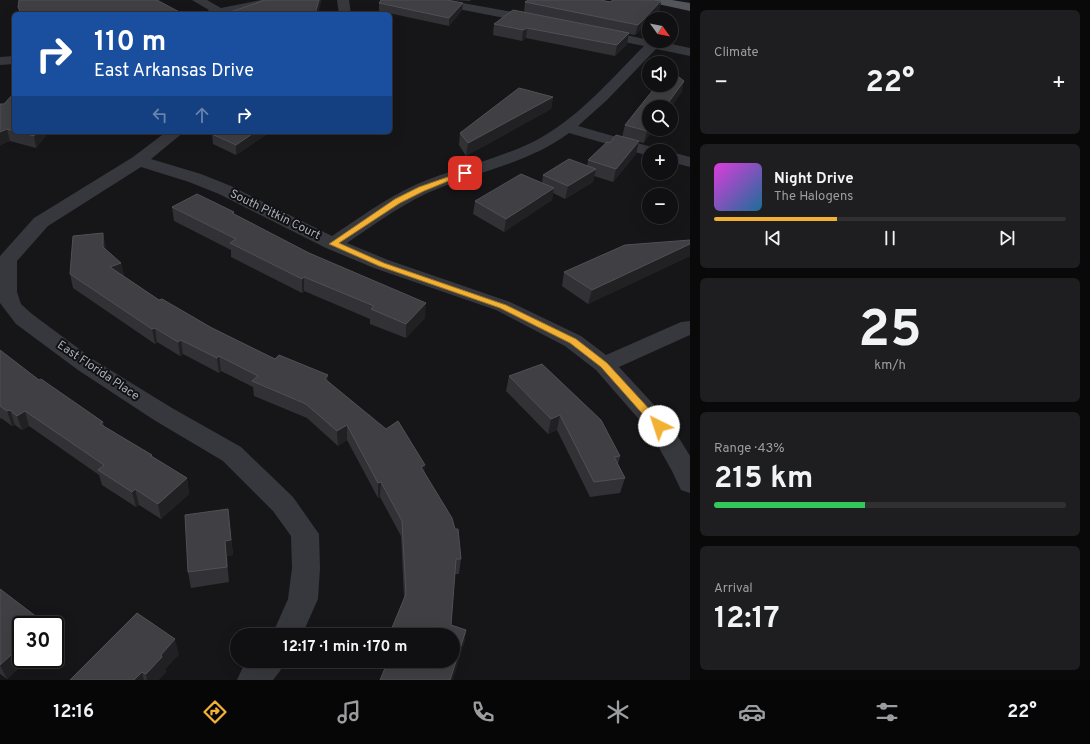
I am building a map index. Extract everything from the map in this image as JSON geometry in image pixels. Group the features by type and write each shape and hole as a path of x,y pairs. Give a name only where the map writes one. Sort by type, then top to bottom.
{"main road":[{"path":"653,0 690,7"}],"street":[{"path":"198,0 213,12"},
{"path":"219,12 283,0"},
{"path":"343,0 345,12"},
{"path":"427,0 488,10 548,23"},
{"path":"488,10 502,0"},
{"path":"586,30 642,42"},
{"path":"333,244 398,201 422,189 522,152 546,141 566,128 650,48"},
{"path":"672,48 690,52"},
{"path":"0,61 12,60"},
{"path":"566,128 642,149"},
{"name":"East Florida Place","path":"173,134 138,161 41,222 7,260 7,298 15,311 24,319 86,365 163,414 232,454 283,504 304,534 306,568 303,599 290,628"},
{"path":"678,159 690,162"},
{"name":"South Pitkin Court","path":"138,161 195,178 225,190 333,244 382,264 503,306 573,341 604,365 659,426 685,470 690,483"},
{"path":"604,365 689,327"},
{"path":"253,680 263,668"}],"building":[{"path":"19,0 157,0 179,12 20,12 18,7"},
{"path":"265,0 319,0 316,12 231,12"},
{"path":"381,0 447,0 463,3 449,18 379,3"},
{"path":"528,0 601,0 610,2 613,0 661,1 650,12 642,12 642,21 638,25 525,2"},
{"path":"513,10 629,33 617,45 527,28 523,30 494,24"},
{"path":"678,76 684,81 678,89"},
{"path":"519,88 553,97 468,143 460,133"},
{"path":"651,92 676,92 670,100 645,100"},
{"path":"12,95 12,130 7,129 0,132 0,104 4,104"},
{"path":"642,104 642,130 625,125"},
{"path":"212,134 252,134 236,145"},
{"path":"616,135 639,141 616,169 588,160 607,142 610,143"},
{"path":"569,159 596,169 568,186 543,175"},
{"path":"521,174 554,188 506,219 475,201"},
{"path":"197,194 234,212 232,213 309,253 426,303 406,324 371,309 374,306 304,277 302,279 230,243 236,239 172,207"},
{"path":"103,233 103,247 121,263 110,267 159,300 162,299 212,328 275,359 279,355 328,375 325,379 386,429 398,421 425,465 421,467 452,518 455,529 458,529 461,559 456,559 451,625 460,628 392,628 406,594 402,521 381,482 378,483 347,425 337,431 306,404 252,381 258,376 219,356 217,358 181,340 178,342 155,328 152,329 70,274 73,236"},
{"path":"690,240 690,244 592,290 564,272 625,245"},
{"path":"0,350 39,380 41,379 103,422 100,424 187,478 158,504 135,489 132,492 98,470 104,465 25,411 17,416 10,410 7,411 0,406"},
{"path":"542,364 601,420 620,456 614,457 625,478 594,482 560,415 551,419 509,376"},
{"path":"228,509 231,540 225,541 227,567 188,572 185,515"},
{"path":"0,589 35,616 12,616 12,654 0,665"},
{"path":"137,613 175,639 161,655 162,657 146,674 142,672 134,680 70,680"},
{"path":"460,628 466,630 460,649"},
{"path":"385,668 454,668 450,680 380,680"}],"route":[{"path":"465,173 422,189 398,201 333,244 382,264 503,306 573,341 604,365 628,389 659,426"}]}
